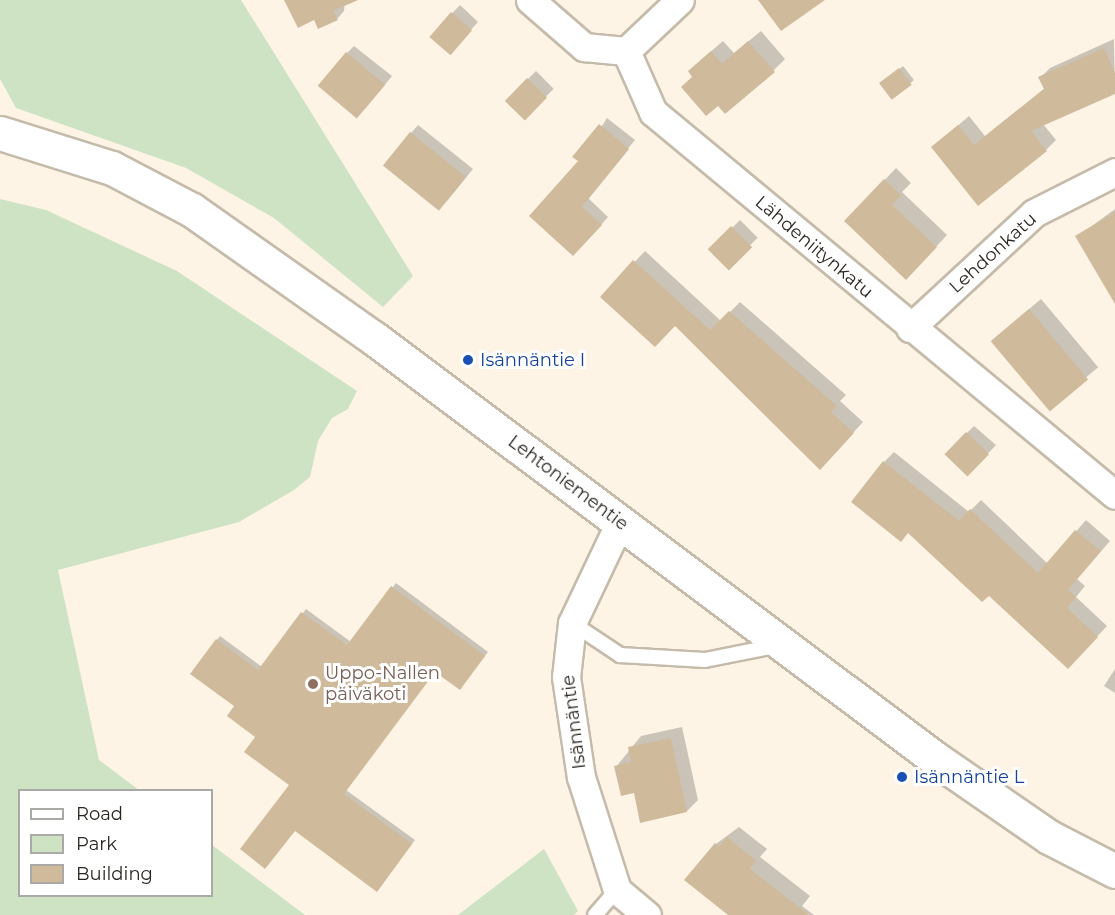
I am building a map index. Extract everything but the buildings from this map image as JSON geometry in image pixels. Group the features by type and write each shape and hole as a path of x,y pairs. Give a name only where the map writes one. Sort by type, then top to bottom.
{"main road":[{"name":"Lehtoniementie","path":"0,133 112,168 192,210 620,522 981,790 1049,837 1115,871"}],"street":[{"path":"530,0 584,47 626,51 680,0"},
{"name":"Lähdeniitynkatu","path":"626,51 653,112 910,328 1115,495"},
{"name":"Lehdonkatu","path":"910,328 1034,213 1115,172"},
{"name":"Isännäntie","path":"617,890 581,777 566,677 572,623 620,522"},
{"path":"617,890 647,915"}],"lane":[{"path":"572,623 620,655 705,660 783,644"},
{"path":"595,915 617,890"}],"green space":[{"path":"0,0 241,0 413,276 383,307 274,218 186,168 16,108 0,79"},
{"path":"0,199 46,210 177,271 357,391 348,409 332,418 318,441 310,477 294,490 239,522 58,570 99,760 138,789 18,789 18,897 213,897 213,846 305,915 0,915"},
{"path":"544,849 578,911 574,915 458,915"}],"place":[{"name":"Isännäntie I","path":"468,360"},
{"name":"Uppo-Nallen päiväkoti","path":"313,684"},
{"name":"Isännäntie L","path":"902,777"}]}
